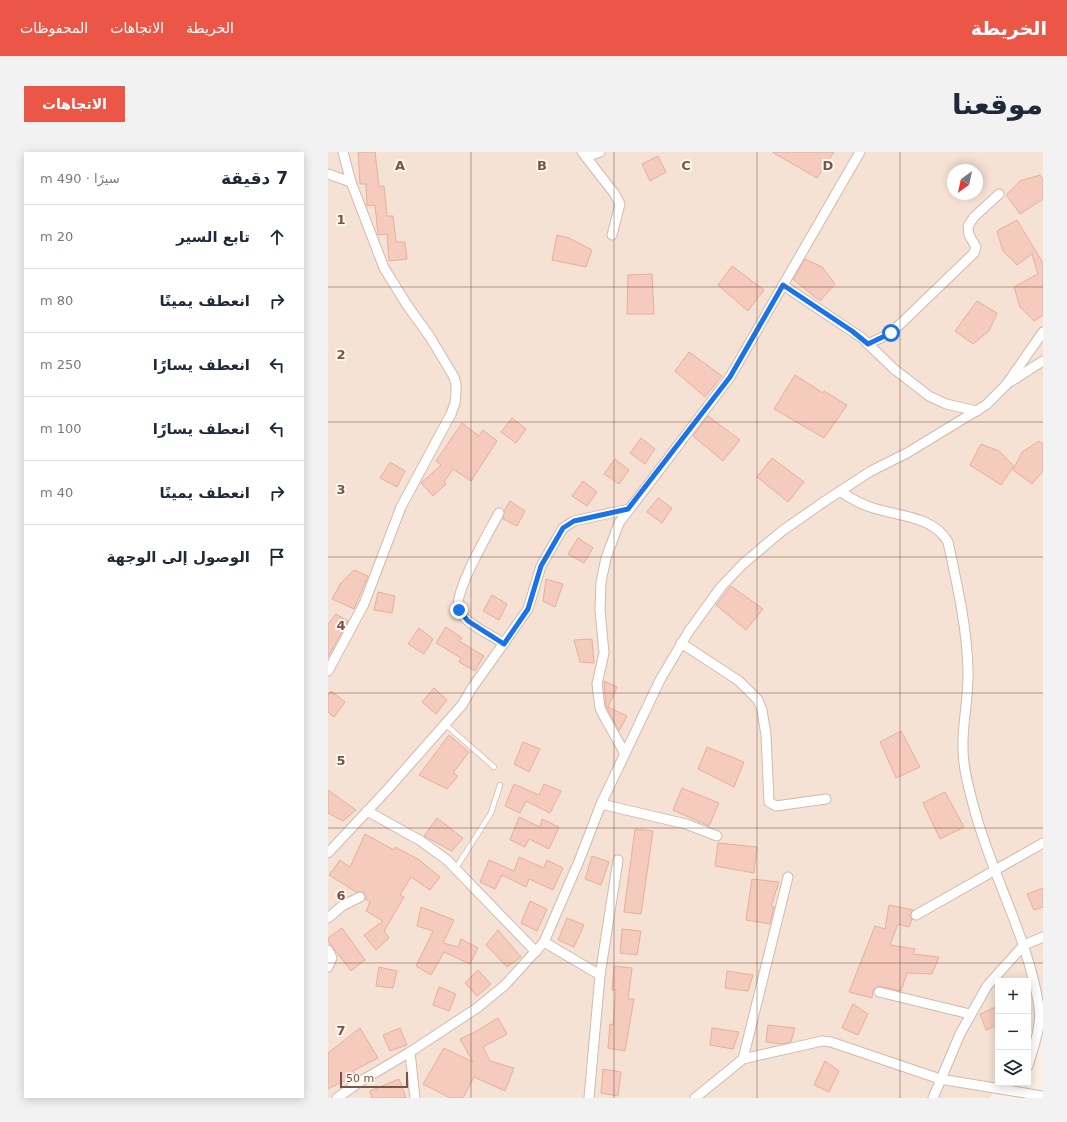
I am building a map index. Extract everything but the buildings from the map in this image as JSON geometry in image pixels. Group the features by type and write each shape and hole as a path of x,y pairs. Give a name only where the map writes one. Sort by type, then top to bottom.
{"street":[{"path":"328,671 364,604 404,500 451,414 455,403 456,384 444,359 384,268 351,182 343,152"},
{"path":"584,154 600,152"},
{"path":"624,752 604,716 599,701 597,684 604,653 600,610 601,582 606,558 619,523 628,509 730,377 860,152"},
{"path":"584,154 614,193 620,204 612,234"},
{"path":"328,174 351,182"},
{"path":"868,344 891,333 974,253 976,247 969,235 968,226 974,217 999,194"},
{"path":"783,285 852,331 894,369 929,396 946,404 977,411"},
{"path":"337,1098 361,1081 410,1052 477,1008 505,985 544,942 624,752 660,680 682,643 721,587 743,564 782,531 840,491 871,471 907,453 986,405 1006,385 1043,332"},
{"path":"1006,385 1043,361"},
{"path":"840,491 856,502 931,525 944,535 948,542 960,599 967,646 968,671 962,748 964,763 974,809 1024,945 1039,1008 1036,1035 1031,1054"},
{"path":"328,853 462,706 528,609 541,566 563,528 574,521 628,509"},
{"path":"499,513 462,586 457,604 459,610 465,618 504,644"},
{"path":"682,643 739,682 758,700 762,710 766,735 769,802 776,806 826,799"},
{"path":"601,804 686,824 717,836"},
{"path":"367,811 421,841 456,868 536,952"},
{"path":"916,915 1043,843"},
{"path":"589,1098 600,975 618,860"},
{"path":"743,1059 788,877"},
{"path":"328,918 342,906 360,897"},
{"path":"933,1098 940,1079 970,1014 991,982 1024,945 1043,937"},
{"path":"544,942 600,975"},
{"path":"328,950 332,962 328,967"},
{"path":"879,992 970,1014"},
{"path":"695,1098 743,1059 822,1041 832,1042 940,1079 1021,1088 1043,1096"},
{"path":"410,1052 415,1098"}],"lane":[{"path":"446,725 494,767"},
{"path":"456,868 491,813 500,785"}],"shaded area":[{"path":"328,152 1043,152 1043,1011 1031,1031 1031,978 995,978 995,1086 997,1086 990,1098 328,1098"}],"route":[{"path":"459,610 462,616 468,621 493,635 504,644 528,609 541,566 563,528 574,521 628,509 730,377 783,285 852,331 868,344 891,333"}]}
